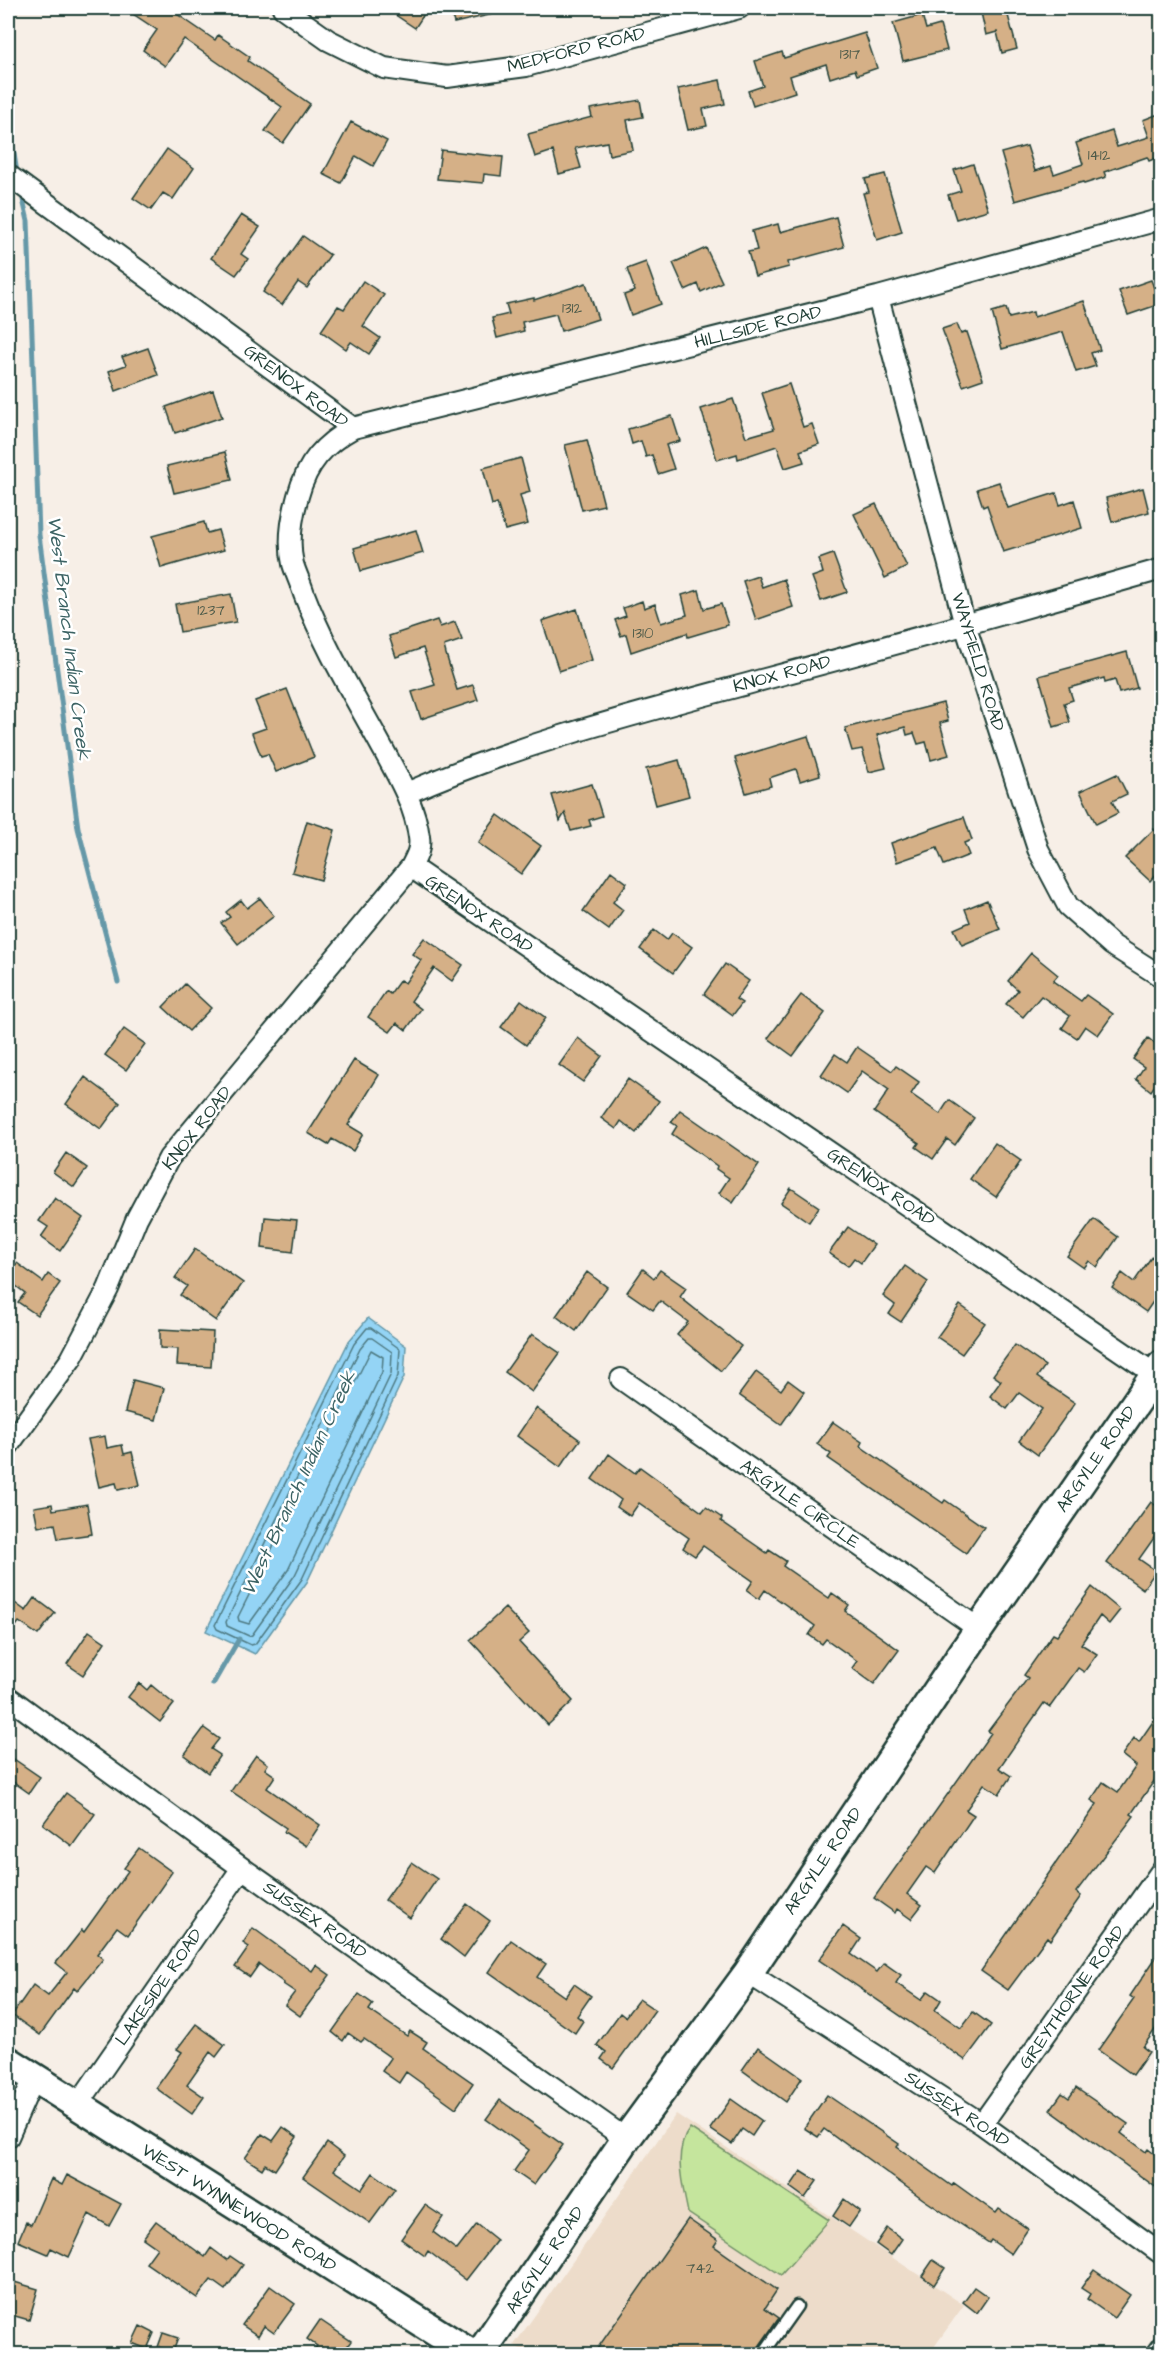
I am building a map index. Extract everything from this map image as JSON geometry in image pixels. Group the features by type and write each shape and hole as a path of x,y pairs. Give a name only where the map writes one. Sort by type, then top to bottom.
{"street":[{"name":"MEDFORD ROAD","path":"283,8 328,40 384,68 447,77 526,66 739,8"},
{"name":"GRENOX ROAD","path":"8,175 353,428 334,438 317,455 301,482 291,534 293,563 316,624 337,667 407,793 419,837 419,851 411,867 1159,1373"},
{"name":"HILLSIDE ROAD","path":"353,428 878,297 1161,219"},
{"name":"WAYFIELD ROAD","path":"878,297 965,625 1038,849 1068,906 1112,945 1161,977"},
{"name":"KNOX ROAD","path":"407,793 463,768 525,747 653,709 965,625 1161,569"},
{"name":"KNOX ROAD","path":"8,1446 71,1359 108,1289 136,1218 169,1158 411,867"},
{"name":"ARGYLE ROAD","path":"480,2355 626,2139 748,1972 979,1629 1159,1373"},
{"name":"ARGYLE CIRCLE","path":"621,1379 979,1629"},
{"name":"SUSSEX ROAD","path":"8,1697 242,1868 626,2139"},
{"name":"LAKESIDE ROAD","path":"77,2106 242,1868"},
{"name":"GREYTHORNE ROAD","path":"982,2124 1161,1870"},
{"name":"SUSSEX ROAD","path":"748,1972 982,2124 1161,2254"},
{"name":"WEST WYNNEWOOD ROAD","path":"8,2061 471,2355"},
{"path":"8,2137 34,2078"},
{"path":"1156,2355 1161,2346"}],"lane":[{"path":"763,2355 797,2306"}],"shaded area":[{"path":"676,2114 964,2305 929,2354 529,2354 514,2345"}],"green space":[{"path":"690,2128 829,2220 781,2275 688,2213 680,2158 681,2148"}],"water":[{"path":"368,1318 406,1346 404,1377 307,1582 255,1654 206,1631 349,1341"}],"building":[{"path":"124,8 168,8 215,40 218,35 250,57 248,61 310,104 283,143 265,131 282,107 184,39 165,66 143,50 157,30"},
{"path":"385,8 428,8 415,28"},
{"path":"450,8 494,8 494,14 454,23"},
{"path":"980,8 1006,8 1017,49 1002,53 997,32 986,35"},
{"path":"922,15 926,29 940,25 947,50 903,61 893,23"},
{"path":"865,33 877,68 857,75 855,70 830,78 826,64 790,76 795,92 753,106 748,91 763,86 755,61 782,52 784,58"},
{"path":"720,80 725,104 703,109 707,126 688,130 678,89"},
{"path":"640,100 643,117 627,120 633,150 609,155 607,142 575,148 581,168 559,174 553,151 535,157 528,134 592,117 590,109"},
{"path":"1161,113 1161,166 1156,158 1149,161 1147,157 1104,172 1106,177 1015,201 1001,153 1027,146 1035,171 1051,166 1054,174 1083,164 1076,143 1112,131 1117,147 1149,137 1143,120"},
{"path":"351,122 387,141 373,166 356,156 341,183 323,174"},
{"path":"167,149 194,168 173,199 163,193 151,210 133,198"},
{"path":"441,150 503,157 501,176 484,174 483,183 437,179"},
{"path":"973,164 988,210 956,219 948,195 961,191 954,170"},
{"path":"885,174 902,232 877,240 863,193 869,192 865,179"},
{"path":"241,215 260,227 241,254 248,259 236,275 211,258"},
{"path":"836,217 844,247 788,262 789,267 755,276 748,252 757,250 752,231 778,224 780,232"},
{"path":"303,236 330,255 307,288 298,282 282,305 263,292"},
{"path":"706,248 722,282 701,292 698,284 685,290 673,263"},
{"path":"646,262 661,304 631,315 624,295 635,291 627,269"},
{"path":"1151,280 1160,304 1128,315 1119,291"},
{"path":"363,281 384,295 363,326 380,338 369,354 351,342 346,349 321,331 338,306 344,309"},
{"path":"586,283 598,319 561,331 556,314 522,322 524,331 497,338 492,318 509,314 506,304 534,298 534,300"},
{"path":"1084,301 1100,350 1091,353 1096,366 1076,372 1063,332 1002,349 992,312 1006,308 1009,318 1033,312 1034,317"},
{"path":"957,324 961,334 967,332 983,379 963,386 942,329"},
{"path":"148,348 158,375 116,391 109,371 126,365 122,357"},
{"path":"789,384 803,427 812,424 819,444 800,451 804,462 785,468 777,446 738,459 737,454 717,460 701,409 733,399 746,437 774,429 762,393"},
{"path":"213,390 222,417 175,433 166,407"},
{"path":"672,416 680,441 666,445 674,469 658,474 652,455 646,457 641,441 632,444 628,429"},
{"path":"587,440 604,505 582,510 565,445"},
{"path":"225,452 232,480 174,493 167,466"},
{"path":"521,458 530,492 520,495 528,524 505,530 497,503 492,505 483,468"},
{"path":"999,482 1008,508 1056,493 1060,505 1074,500 1082,528 1003,552 987,505 983,507 977,489"},
{"path":"1143,488 1149,512 1112,522 1106,498"},
{"path":"876,504 907,567 885,578 854,514"},
{"path":"204,522 207,533 218,530 224,550 161,568 152,536"},
{"path":"416,530 423,553 361,571 354,548"},
{"path":"833,554 847,592 821,601 812,577 823,573 819,559"},
{"path":"758,576 762,587 784,579 793,607 756,620 743,581"},
{"path":"699,590 704,609 721,604 728,625 688,637 687,633 631,652 626,634 621,636 615,620 626,616 623,608 642,601 644,608 655,604 661,623 687,615 682,595"},
{"path":"231,594 236,622 180,632 175,604"},
{"path":"577,609 592,660 559,671 542,621"},
{"path":"437,620 440,627 455,622 462,640 444,646 446,654 457,690 473,685 478,700 421,719 412,692 435,685 423,648 396,657 389,636"},
{"path":"1127,652 1137,688 1119,693 1115,680 1105,683 1104,678 1069,688 1073,700 1064,703 1070,722 1054,727 1039,676"},
{"path":"287,689 314,757 276,772 268,754 261,756 252,733 266,728 255,701"},
{"path":"943,703 948,721 940,723 949,755 931,760 926,742 918,744 914,733 907,735 905,727 877,735 886,768 869,772 862,749 852,751 845,728"},
{"path":"808,736 820,775 800,781 796,769 769,778 771,786 746,793 735,758"},
{"path":"679,760 689,796 656,805 646,769"},
{"path":"1117,774 1127,794 1112,801 1118,813 1096,824 1080,791"},
{"path":"592,784 602,816 589,820 591,826 571,831 565,813 560,821 552,795"},
{"path":"498,815 541,846 521,874 478,843"},
{"path":"964,817 972,840 964,843 969,855 944,865 937,848 897,862 891,843"},
{"path":"307,821 335,830 321,880 292,872"},
{"path":"1154,829 1161,837 1161,869 1150,881 1125,858"},
{"path":"611,871 627,883 613,902 623,910 609,930 583,911"},
{"path":"260,898 274,916 238,944 221,923 230,917 226,912 241,900 247,908"},
{"path":"987,900 1000,929 962,945 954,929 970,922 965,909"},
{"path":"654,930 667,940 672,933 692,947 673,973 640,949"},
{"path":"424,938 463,965 452,981 434,968 411,1001 421,1009 406,1030 397,1023 390,1032 368,1017 386,991 390,994 400,980 405,983 421,960 412,954"},
{"path":"1031,953 1058,975 1053,981 1081,1001 1086,995 1113,1014 1098,1035 1085,1026 1077,1038 1062,1028 1070,1016 1041,996 1023,1017 1006,1004 1018,990 1008,981"},
{"path":"725,964 749,981 736,999 742,1003 733,1015 704,994"},
{"path":"185,984 211,1008 189,1031 163,1007"},
{"path":"801,995 825,1013 793,1056 768,1038"},
{"path":"521,1000 546,1018 526,1045 501,1027"},
{"path":"124,1029 145,1044 126,1070 105,1055"},
{"path":"578,1038 602,1056 583,1082 559,1065"},
{"path":"1148,1038 1161,1048 1161,1076 1151,1091 1136,1079 1144,1067 1133,1059"},
{"path":"857,1047 892,1071 896,1066 919,1082 911,1094 940,1114 949,1100 974,1118 955,1145 947,1139 933,1159 916,1147 919,1143 874,1112 889,1090 862,1071 847,1093 821,1075 835,1054 847,1062"},
{"path":"354,1060 379,1075 348,1125 363,1134 353,1151 332,1139 328,1145 308,1133"},
{"path":"85,1077 120,1103 101,1129 66,1104"},
{"path":"628,1079 659,1101 636,1133 621,1121 616,1129 601,1118"},
{"path":"680,1110 759,1165 733,1203 719,1193 729,1178 716,1169 717,1166 672,1134 677,1126 671,1122"},
{"path":"995,1143 1021,1161 996,1197 970,1179"},
{"path":"66,1153 87,1168 74,1187 53,1172"},
{"path":"791,1188 819,1207 809,1222 781,1203"},
{"path":"55,1198 83,1218 60,1251 41,1237 48,1227 39,1221"},
{"path":"265,1217 297,1220 293,1252 262,1248"},
{"path":"1094,1219 1118,1237 1097,1267 1089,1261 1084,1268 1067,1256"},
{"path":"848,1227 874,1245 861,1263 854,1258 848,1266 829,1253"},
{"path":"195,1249 243,1283 216,1321 180,1295 187,1286 175,1278"},
{"path":"1152,1256 1161,1263 1161,1290 1146,1312 1112,1288 1122,1273 1134,1282"},
{"path":"17,1263 43,1282 48,1274 60,1283 37,1315 18,1302 25,1293 8,1280 8,1275"},
{"path":"905,1266 928,1282 901,1322 889,1314 895,1305 883,1296"},
{"path":"643,1269 654,1278 660,1270 686,1288 680,1297 741,1346 721,1371 677,1335 688,1322 660,1301 653,1310 627,1292"},
{"path":"587,1272 607,1287 576,1331 556,1316"},
{"path":"960,1305 985,1323 962,1354 937,1337"},
{"path":"160,1329 213,1332 211,1367 177,1365 178,1349 160,1348"},
{"path":"532,1334 560,1353 532,1392 505,1372"},
{"path":"1015,1345 1045,1366 1037,1377 1075,1403 1038,1455 1019,1441 1042,1409 1019,1393 1007,1409 990,1396 1001,1381 993,1375"},
{"path":"756,1372 781,1390 788,1380 804,1392 781,1425 739,1395"},
{"path":"133,1380 164,1388 156,1420 125,1412"},
{"path":"536,1408 580,1440 560,1467 517,1436"},
{"path":"833,1422 862,1442 860,1446 943,1503 945,1500 984,1527 966,1553 828,1458 831,1454 817,1444"},
{"path":"105,1436 107,1448 122,1445 124,1454 132,1452 140,1485 118,1490 116,1483 99,1487 88,1439"},
{"path":"609,1454 635,1473 640,1467 702,1512 706,1507 722,1518 721,1521 767,1553 769,1550 786,1561 783,1566 829,1598 832,1593 849,1605 845,1611 899,1650 874,1684 852,1668 857,1661 826,1639 822,1644 809,1635 815,1626 765,1590 759,1599 747,1590 753,1581 703,1546 695,1556 683,1548 689,1538 639,1503 630,1516 617,1507 621,1500 592,1479"},
{"path":"1151,1502 1161,1509 1161,1528 1139,1559 1156,1571 1143,1589 1107,1563"},
{"path":"52,1504 53,1510 87,1504 92,1534 58,1539 55,1524 38,1527 34,1507"},
{"path":"1092,1587 1120,1610 1109,1624 1100,1616 1081,1644 1097,1654 1084,1672 1078,1668 1050,1707 1044,1703 999,1768 1011,1776 999,1794 984,1784 966,1810 974,1815 935,1873 926,1867 907,1894 922,1905 911,1919 897,1909 895,1913 874,1898 991,1733 988,1731 1028,1678 1024,1675 1053,1634 1057,1636"},
{"path":"8,1598 26,1611 35,1598 55,1613 38,1635 19,1622 8,1637"},
{"path":"505,1608 529,1633 519,1642 573,1701 548,1725 470,1640"},
{"path":"89,1631 105,1642 83,1675 67,1664"},
{"path":"139,1683 147,1690 151,1685 174,1704 160,1722 128,1697"},
{"path":"1161,1710 1161,1771 1131,1814 1134,1816 1076,1892 1081,1896 1050,1940 1047,1937 1008,1990 981,1971 1097,1804 1091,1800 1103,1782 1118,1792 1136,1766 1122,1755 1134,1738 1139,1742"},
{"path":"204,1728 219,1739 211,1749 220,1755 208,1773 184,1755"},
{"path":"8,1755 40,1777 29,1793 8,1778"},
{"path":"256,1755 268,1764 265,1769 275,1776 267,1788 320,1825 306,1846 284,1832 286,1828 231,1791"},
{"path":"66,1793 95,1814 72,1846 43,1824"},
{"path":"139,1848 172,1872 128,1935 117,1927 97,1954 103,1959 77,1991 74,1988 40,2035 12,2015 33,1985 48,1996 67,1972 56,1963 82,1930 84,1932 128,1871 124,1868"},
{"path":"412,1862 437,1879 410,1918 385,1900"},
{"path":"467,1904 490,1921 464,1957 441,1939"},
{"path":"843,1926 861,1939 851,1954 877,1972 884,1963 901,1975 896,1983 921,2000 928,1991 941,2000 935,2010 961,2028 973,2012 991,2025 965,2060 819,1960"},
{"path":"253,1928 312,1971 316,1965 330,1975 300,2016 285,2005 295,1992 259,1964 250,1977 235,1967 249,1947 243,1943"},
{"path":"511,1940 546,1964 537,1977 565,1997 574,1984 591,1996 577,2016 583,2021 575,2033 489,1972"},
{"path":"1161,1950 1161,2021 1143,2047 1149,2052 1133,2075 1098,2050 1134,1999 1130,1996"},
{"path":"359,1994 373,2004 369,2010 407,2036 410,2031 427,2042 423,2048 473,2083 456,2108 406,2072 399,2083 382,2071 391,2058 364,2039 361,2042 348,2033 343,2041 332,2032"},
{"path":"639,1999 655,2010 613,2068 601,2059 606,2052 597,2045 620,2013 625,2017"},
{"path":"196,2024 225,2045 216,2057 210,2052 187,2085 204,2097 192,2114 156,2088 182,2052 177,2049"},
{"path":"758,2047 802,2078 786,2102 742,2070"},
{"path":"1076,2088 1128,2124 1121,2133 1146,2152 1148,2149 1161,2159 1161,2191 1050,2110 1062,2093 1069,2098"},
{"path":"827,2095 899,2144 897,2147 952,2186 954,2183 996,2213 999,2209 1028,2229 1011,2254 991,2240 989,2243 923,2199 824,2129 818,2137 804,2128"},
{"path":"731,2099 762,2121 752,2136 742,2129 732,2144 710,2129"},
{"path":"500,2100 563,2145 534,2185 514,2171 529,2150 486,2119"},
{"path":"283,2127 297,2137 275,2170 265,2164 262,2169 245,2158 262,2134 273,2141"},
{"path":"327,2143 344,2156 334,2170 362,2189 373,2173 395,2189 370,2223 303,2177"},
{"path":"801,2171 817,2181 805,2198 790,2187"},
{"path":"67,2175 121,2204 109,2226 89,2214 69,2257 51,2248 48,2254 18,2241 26,2222 31,2225 51,2179 62,2185"},
{"path":"844,2199 860,2211 849,2227 833,2216"},
{"path":"425,2205 443,2217 433,2232 457,2250 477,2224 497,2240 466,2280 428,2251 425,2256 401,2239"},
{"path":"688,2219 718,2240 714,2246 777,2290 765,2308 779,2318 753,2355 605,2355 597,2349"},
{"path":"156,2221 205,2257 211,2248 227,2260 230,2256 243,2265 225,2290 211,2280 197,2298 146,2263 157,2248 143,2238"},
{"path":"887,2228 902,2239 891,2255 876,2244"},
{"path":"933,2260 945,2268 934,2285 922,2276"},
{"path":"1094,2270 1130,2295 1114,2318 1087,2299 1090,2294 1081,2288"},
{"path":"11,2281 38,2289 29,2320 8,2314"},
{"path":"270,2286 295,2304 274,2333 264,2326 258,2336 242,2325"},
{"path":"974,2287 988,2297 977,2313 963,2302"},
{"path":"320,2320 351,2341 342,2354 334,2348 329,2355 311,2355 317,2346 307,2339"},
{"path":"140,2326 154,2333 147,2349 132,2343"},
{"path":"163,2333 178,2338 173,2352 158,2347"}],"waterway":[{"name":"West Branch Indian Creek","path":"8,116 17,173"},
{"name":"West Branch Indian Creek","path":"21,191 28,221 39,535 78,828 118,982"},
{"name":"West Branch Indian Creek","path":"213,1684 239,1639"}]}
